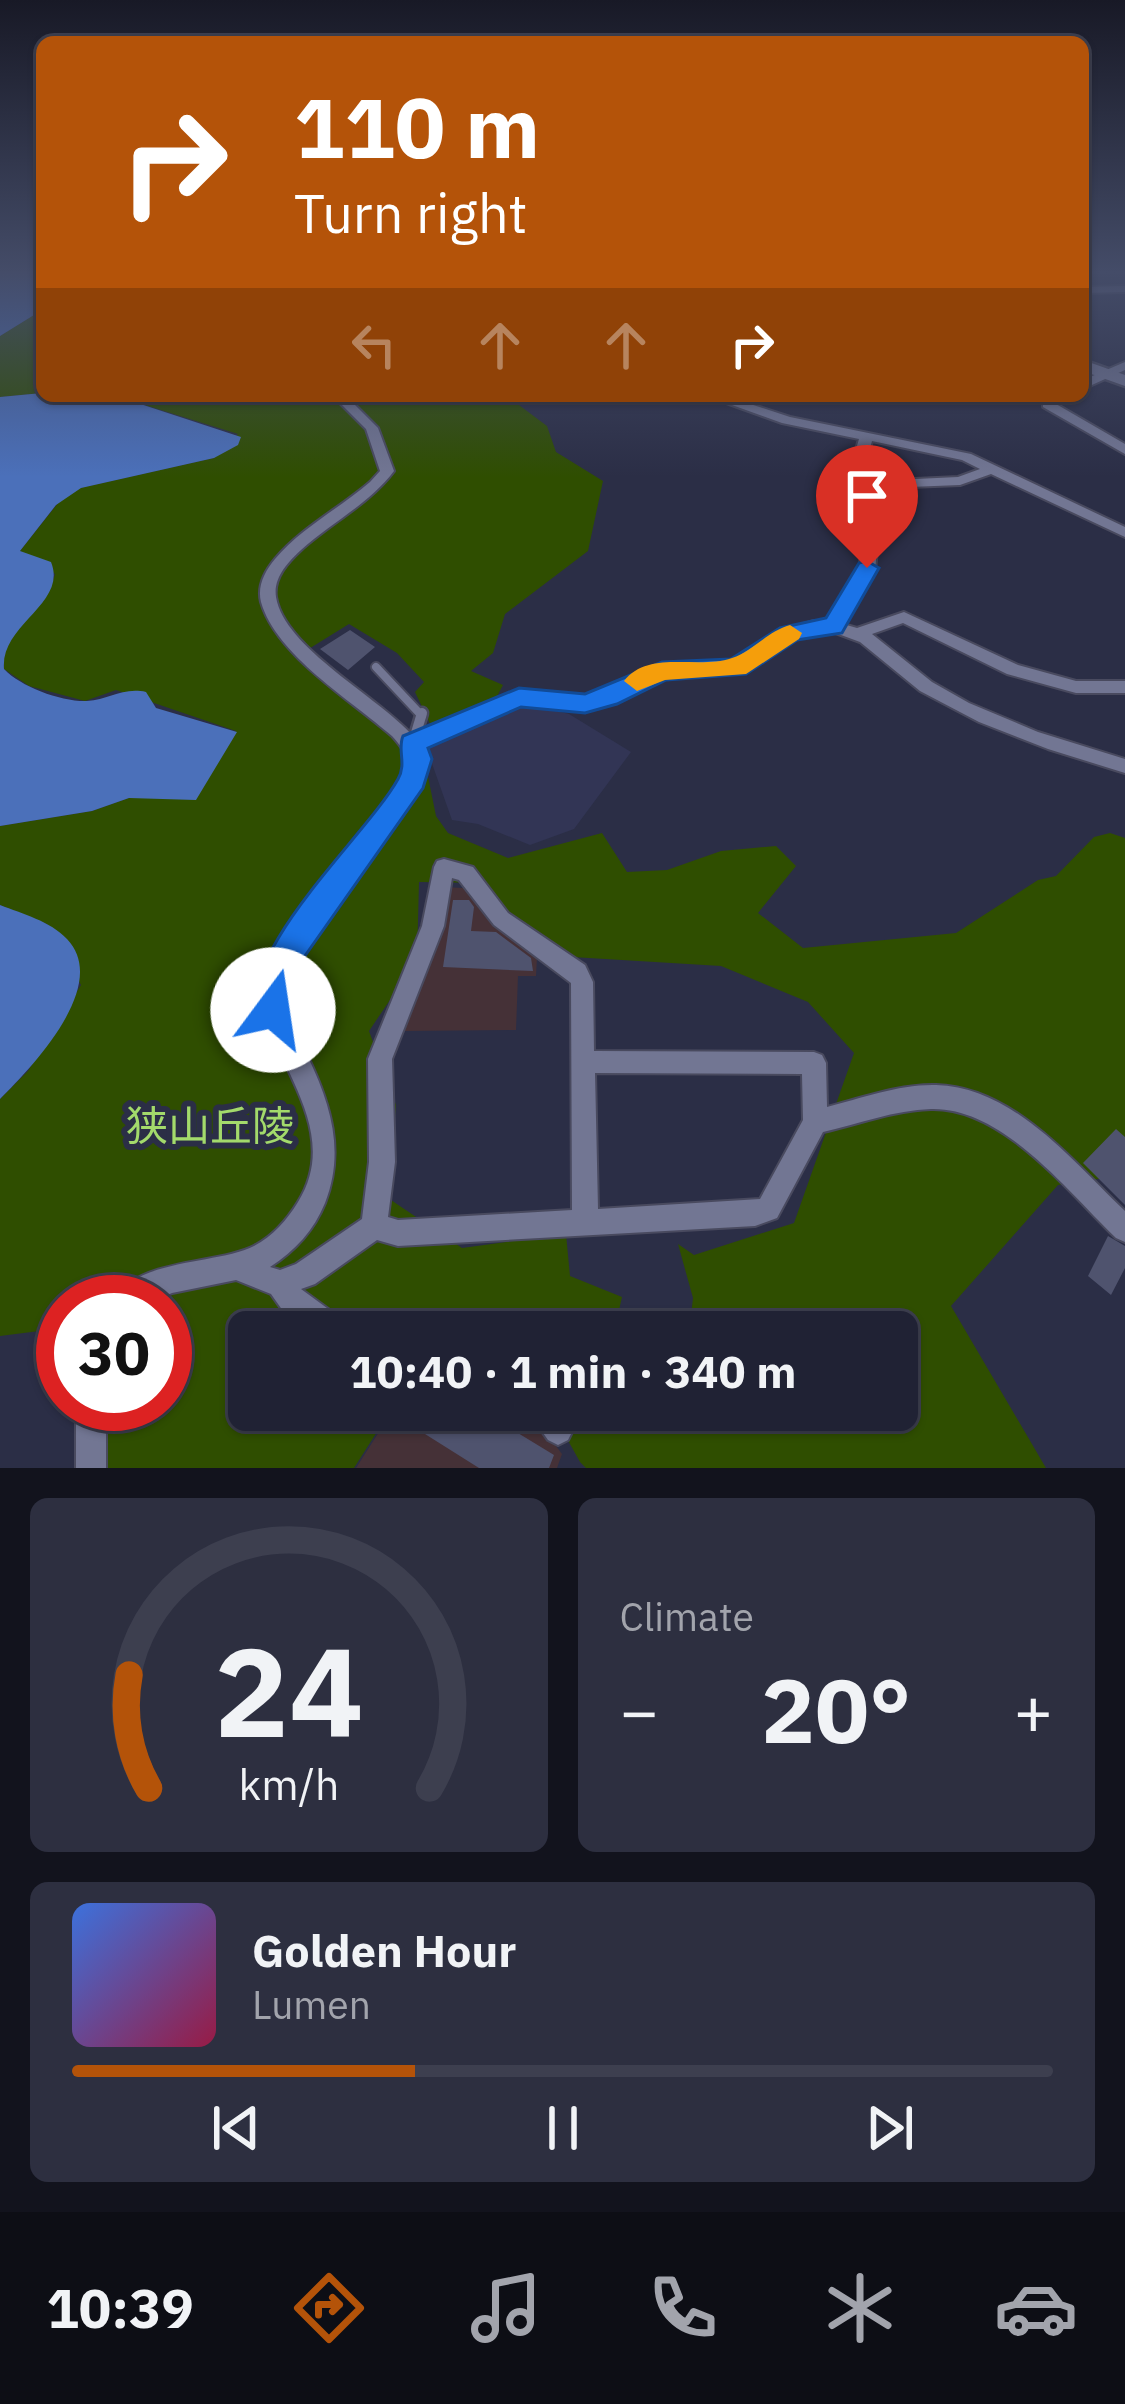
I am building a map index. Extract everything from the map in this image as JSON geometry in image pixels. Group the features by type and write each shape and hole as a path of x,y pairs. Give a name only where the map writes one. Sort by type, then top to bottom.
{"street":[{"path":"1115,370 1125,381"},
{"path":"177,1275 242,1269 272,1253 299,1225 324,1164 320,1106 273,1010 272,987 299,932 351,869 412,781 418,759 413,743 320,672 288,635 269,602 267,587 286,555 366,496 387,471 371,428 346,402"},
{"path":"728,402 866,438 954,453 1125,533"},
{"path":"1042,402 1125,450"},
{"path":"1047,404 1051,402"},
{"path":"853,484 866,438"},
{"path":"833,627 867,568 878,484 960,482 991,469"},
{"path":"413,743 519,698 592,702 662,671 737,668 789,634 814,626 862,632 904,617 1013,670 1076,687 1125,687"},
{"path":"862,632 916,680 951,700 1055,745 1125,766"},
{"path":"280,1284 305,1274 374,1226 382,1162 380,1059 433,926 444,867 466,873 481,886 501,919 577,972 582,982 585,1224"},
{"path":"374,1226 398,1233 768,1209 815,1122 814,1063 583,1061"},
{"path":"815,1122 938,1097 967,1102 994,1114 1028,1139 1125,1229"},
{"path":"242,1269 280,1284 307,1311"},
{"path":"91,1431 91,1468"}],"lane":[{"path":"376,667 422,715 413,743"}],"shaded area":[{"path":"524,703 569,714 631,752 574,829 530,845 478,824 452,820 424,741"},
{"path":"445,887 480,889 537,957 536,976 518,976 516,1030 403,1031"},
{"path":"380,1431 545,1431 562,1454 557,1468 356,1468"}],"green space":[{"path":"0,341 36,341 36,394 0,397"},
{"name":"狭山丘陵","path":"135,402 519,402 547,426 556,452 603,481 588,551 505,614 493,653 471,671 503,685 492,706 432,728 415,692 424,682 397,653 349,624 307,650 395,732 403,749 423,752 436,816 448,833 508,858 602,833 627,872 667,870 721,851 776,846 796,866 758,913 803,948 956,933 1038,880 1056,876 1094,837 1110,833 1125,838 1125,1175 1058,1185 951,1306 1046,1468 586,1468 563,1431 918,1431 918,1311 691,1311 693,1298 678,1244 694,1255 794,1223 854,1053 808,1002 721,966 539,955 482,883 419,882 417,960 369,1031 396,1105 388,1198 462,1248 566,1234 570,1276 622,1297 619,1311 228,1311 228,1431 378,1431 354,1468 101,1468 105,1431 192,1431 192,1275 36,1275 36,1331 0,1336 0,1099 28,1071 81,985 47,924 0,905 0,826 153,797 236,731 116,690 85,701 29,686 4,669 5,654 55,574 20,551 62,498 80,488 214,458 238,434"}],"water":[{"path":"36,394 36,402 134,402 241,437 238,445 214,458 81,488 56,505 20,551 51,562 54,577 43,602 12,639 4,669 21,682 66,699 87,701 146,692 156,708 237,732 196,800 129,798 92,811 0,826 0,397"},
{"path":"0,905 44,923 67,939 78,958 80,979 62,1024 0,1099"}],"building":[{"path":"350,630 375,647 348,670 320,649"},
{"path":"453,900 469,900 474,907 471,931 496,932 531,958 533,971 443,967"},
{"path":"1116,1129 1125,1137 1125,1205 1083,1163"},
{"path":"1108,1236 1125,1246 1125,1268 1111,1295 1088,1276"},
{"path":"515,1431 554,1455 549,1468 479,1468 425,1434"}],"slow traffic":[{"path":"637,681 662,671 737,668 790,633"}],"route":[{"path":"273,1010 272,987 280,962 412,781 418,759 413,743 519,698 585,703 608,698 662,671 737,668 789,634 814,626 833,627 867,568"}]}
